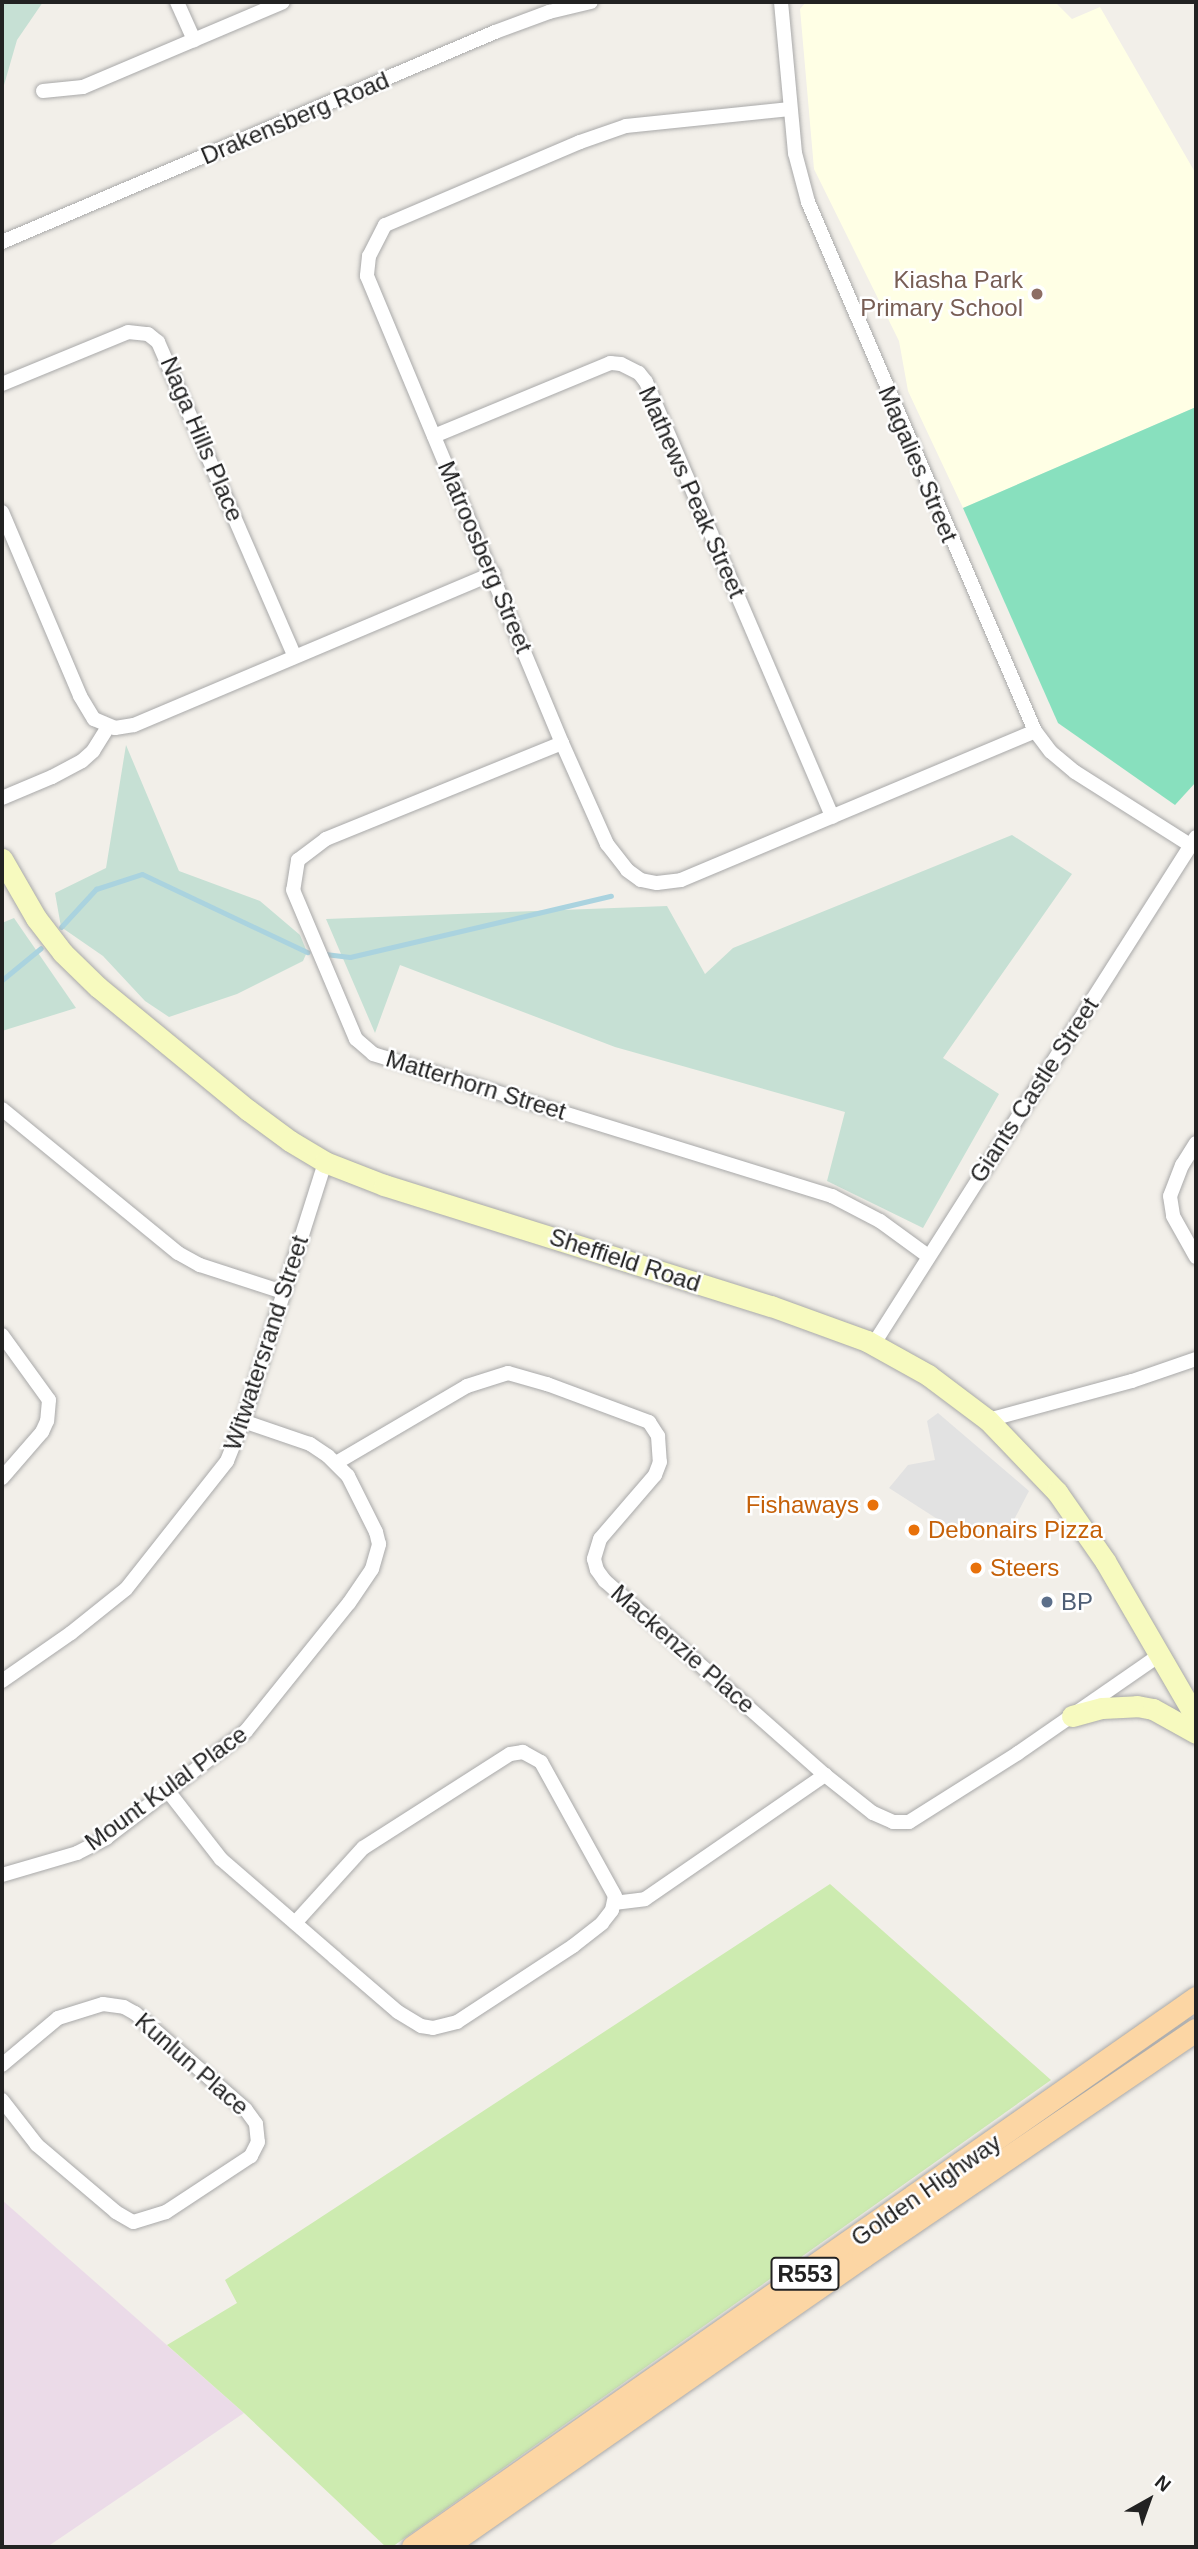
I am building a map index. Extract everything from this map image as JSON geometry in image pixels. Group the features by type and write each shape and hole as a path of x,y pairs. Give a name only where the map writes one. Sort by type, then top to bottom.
{"main road":[{"name":"Golden Highway","path":"412,2547 1196,1998"},
{"name":"Golden Highway","path":"444,2547 886,2240 1196,2030"}],"street":[{"path":"177,2 194,40"},
{"path":"43,90 83,88 283,2"},
{"name":"Drakensberg Road","path":"2,242 495,32 549,12 591,2"},
{"name":"Magalies Street","path":"780,2 795,153 807,202 1035,731 1051,752 1075,772 1193,841"},
{"name":"Matroosberg Street","path":"790,109 626,125 386,225 369,256 368,276 562,743 607,844 627,870 641,880 657,883 681,880 1035,731"},
{"name":"Naga Hills Place","path":"2,384 128,332 148,334 158,342 294,655"},
{"name":"Mathews Peak Street","path":"434,436 610,363 621,364 639,373 651,394 832,817"},
{"path":"2,512 80,695 93,719 108,727 123,729 493,573"},
{"path":"2,798 82,761 93,751 108,727"},
{"name":"Matterhorn Street","path":"562,743 327,839 298,860 293,890 356,1039 373,1054 832,1196 880,1222 928,1256"},
{"name":"Giants Castle Street","path":"873,1345 1193,841"},
{"name":"Sheffield Road","path":"2,859 36,918 63,953 98,987 248,1110 290,1141 325,1162 384,1185 771,1306 873,1345 928,1376 988,1420 1057,1492 1105,1561 1196,1718"},
{"path":"2,1109 178,1254 200,1265 283,1292"},
{"path":"1196,1143 1182,1165 1170,1196 1173,1216 1196,1257"},
{"name":"Witwatersrand Street","path":"2,1681 71,1633 126,1589 227,1461 243,1421 325,1162"},
{"path":"2,1335 45,1392 49,1410 42,1432 2,1478"},
{"path":"988,1420 1132,1381 1196,1359"},
{"name":"Mackenzie Place","path":"336,1463 467,1386 508,1373 547,1384 649,1422 658,1436 660,1462 654,1475 600,1539 594,1559 597,1570 605,1581 825,1775 882,1818 893,1822 909,1822 1072,1716 1161,1654"},
{"name":"Mount Kulal Place","path":"2,1875 46,1863 94,1844 168,1791 254,1723 372,1569 379,1544 376,1532 361,1496 336,1463 310,1444 243,1421"},
{"path":"1072,1716 1102,1708 1137,1706 1161,1713 1196,1733"},
{"path":"168,1791 221,1859 295,1923 411,2022 433,2028 457,2022 573,1946 602,1923 614,1903 615,1896 560,1791 541,1762 523,1752 510,1754 363,1848 295,1923"},
{"path":"614,1903 645,1899 825,1775"},
{"name":"Kunlun Place","path":"2,2065 58,2018 103,2004 124,2007 135,2013 246,2110 256,2124 258,2142 251,2156 166,2213 133,2222 106,2204 37,2145 2,2100"}],"shaded area":[{"path":"2,2 43,2 17,40 2,92"},
{"name":"Kiasha Park Primary School","path":"806,2 1046,2 1057,4 1072,19 1100,7 1196,174 1196,407 963,508 908,391 899,341 814,169 800,9"},
{"path":"126,745 179,871 260,901 300,935 307,952 303,961 237,994 169,1017 145,1001 103,956 61,927 55,893 106,868"},
{"path":"1012,835 1072,874 943,1058 999,1094 923,1228 827,1181 845,1112 615,1047 400,965 375,1033 326,919 667,906 705,974 733,948"},
{"path":"14,918 76,1008 2,1031 2,923"},
{"path":"938,1413 1029,1491 1004,1539 983,1523 970,1540 889,1488 908,1465 935,1460 927,1421"},
{"path":"2,2200 244,2413 47,2547 2,2547"}],"green space":[{"path":"1196,407 1196,782 1175,805 1058,723 963,508"},
{"path":"830,1884 1051,2080 392,2547 386,2547 244,2413 167,2345 237,2303 225,2280"}],"waterway":[{"path":"61,927 96,889 142,874 307,952"},
{"path":"325,954 350,957 611,896"},
{"path":"2,980 41,948"}],"place":[{"name":"Kiasha Park Primary School","path":"1037,294"},
{"name":"Fishaways","path":"873,1505"},
{"name":"Debonairs Pizza","path":"914,1530"},
{"name":"Steers","path":"976,1568"},
{"name":"BP","path":"1047,1602"}]}
